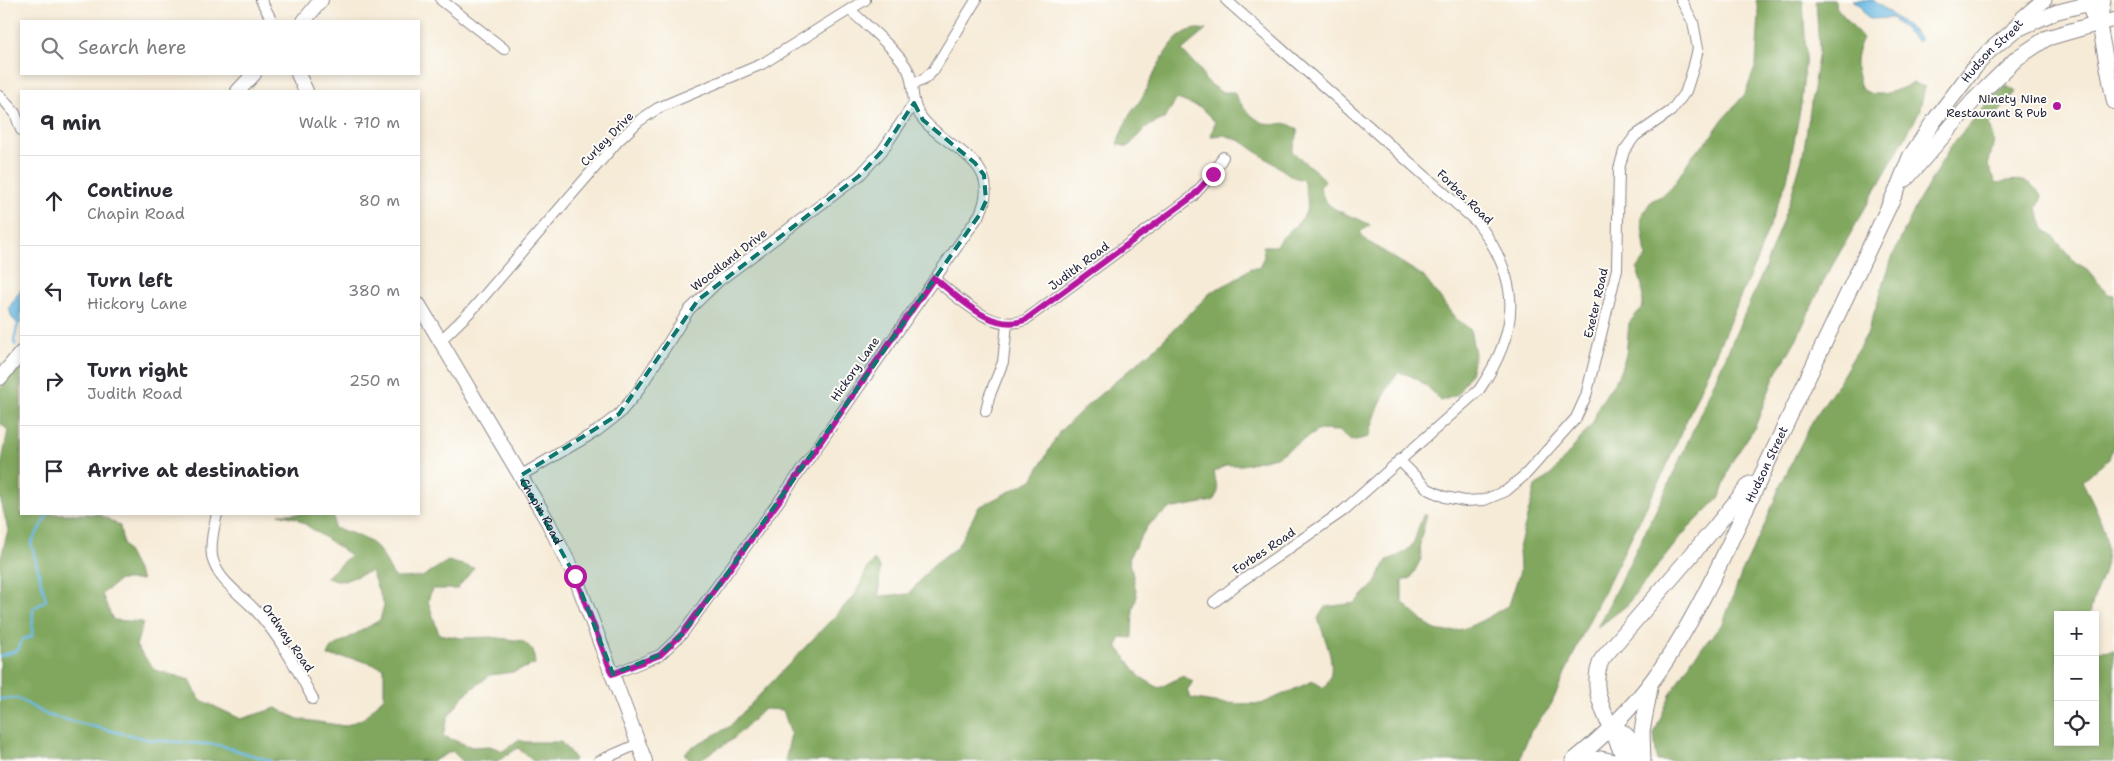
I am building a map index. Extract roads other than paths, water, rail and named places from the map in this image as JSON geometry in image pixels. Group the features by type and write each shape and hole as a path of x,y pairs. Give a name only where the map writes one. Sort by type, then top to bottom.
{"main road":[{"path":"2012,32 2021,20 2044,0"},
{"path":"2099,23 2105,0"},
{"name":"Hudson Street","path":"1898,187 1974,100 2012,62 2047,38 2099,23"},
{"name":"Hudson Street","path":"1573,761 1611,729 1651,684 1674,651 1694,617 1898,187 1910,157 1934,121 1988,52 2012,32"},
{"path":"1611,729 1596,693 1596,678 1602,659 1735,504 1776,443"},
{"path":"1644,761 1642,741 1643,717 1651,684"},
{"path":"1582,761 1601,759 1611,761"}],"street":[{"path":"261,0 271,20"},
{"path":"308,18 321,0"},
{"path":"441,0 504,49"},
{"name":"Curley Drive","path":"439,342 472,310 618,142 639,121 668,103 762,64 865,0"},
{"path":"912,84 923,80 933,71 976,0"},
{"name":"Forbes Road","path":"1214,602 1343,511 1479,390 1493,369 1506,338 1511,293 1506,273 1489,237 1478,223 1226,0"},
{"name":"Exeter Road","path":"1399,460 1428,488 1445,497 1465,502 1484,500 1506,491 1526,474 1576,418 1586,396 1617,270 1619,169 1624,151 1635,136 1671,111 1686,91 1693,69 1698,49 1692,22 1681,0"},
{"name":"Hudson Street","path":"2012,32 2056,12 2087,2 2105,0"},
{"path":"2087,2 2099,23 2114,102"},
{"name":"Hickory Lane","path":"612,674 660,655 682,634 779,502 980,214 986,201 987,188 984,175 975,163 929,126 917,112 907,69 898,56 850,10"},
{"path":"2099,23 2114,20"},
{"path":"239,90 253,75"},
{"path":"299,75 306,90"},
{"path":"0,96 15,113 20,127"},
{"name":"Woodland Drive","path":"520,476 597,431 620,414 636,394 685,316 698,300 719,281 859,176 882,151 914,103"},
{"name":"Judith Road","path":"1007,324 1016,324 1035,314 1186,202 1202,187 1223,157"},
{"path":"934,278 983,315 1007,324 1003,362 989,397 986,411"},
{"name":"Chapin Road","path":"420,307 439,342 548,522 575,576 645,761"},
{"path":"0,378 20,354"},
{"name":"Ordway Road","path":"217,515 212,538 212,557 236,593 257,612 275,636 313,699"},
{"path":"1625,761 1611,729 1619,729 1628,735 1639,761"},
{"path":"599,761 638,744"}],"water":[{"path":"1853,0 1873,0 1913,31 1921,40 1917,41 1892,18 1869,19"},
{"path":"20,291 20,323 18,324 12,318 9,308"}],"waterway":[{"path":"15,345 14,340 18,324"},
{"path":"0,656 18,650 23,639 32,637 33,609 46,600 31,543 47,515"},
{"path":"0,699 17,698 47,715 151,740 219,745 271,761"}],"place":[{"name":"Ninety Nine Restaurant & Pub","path":"2057,106"}]}
